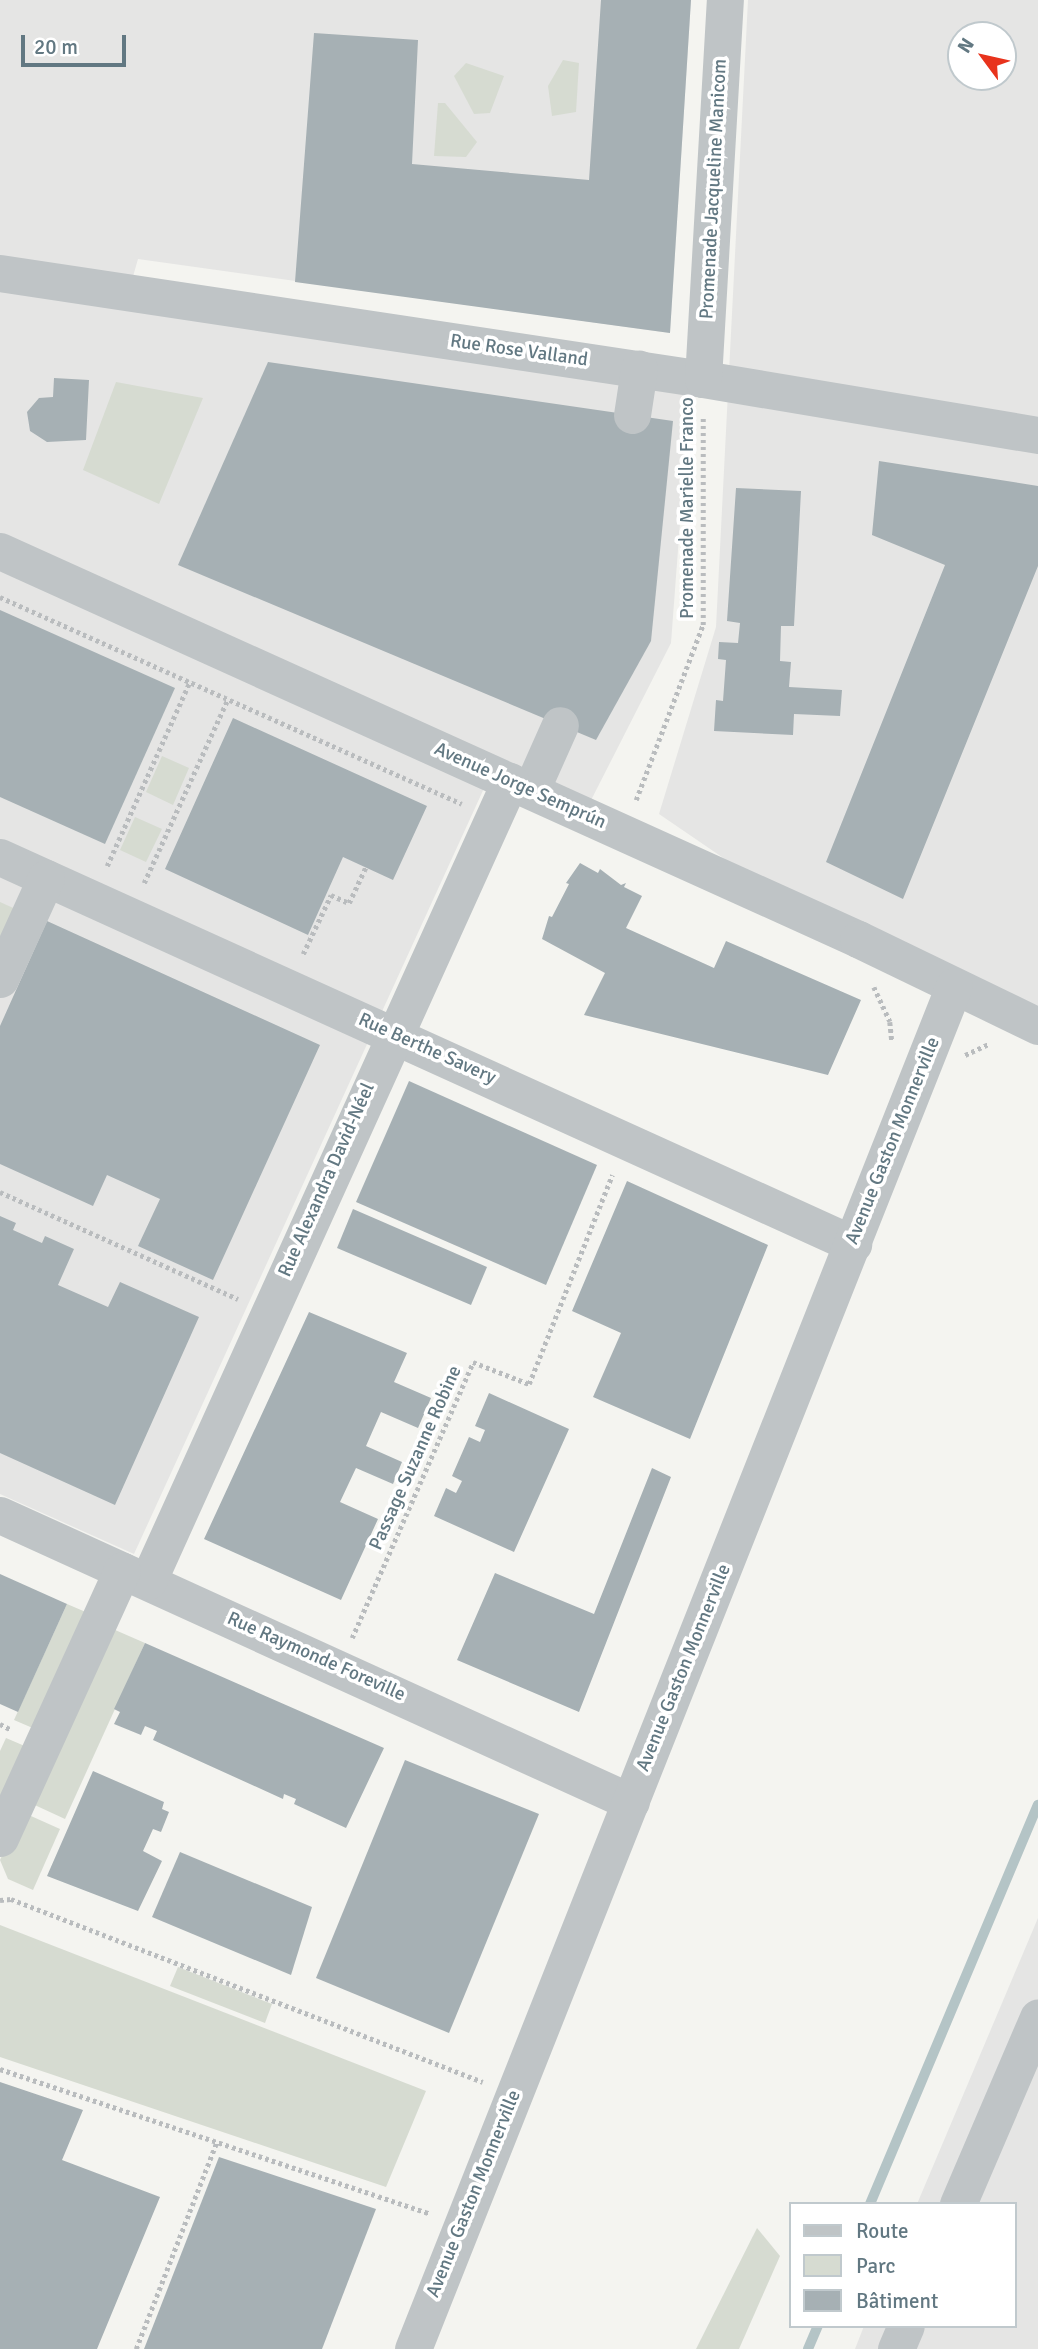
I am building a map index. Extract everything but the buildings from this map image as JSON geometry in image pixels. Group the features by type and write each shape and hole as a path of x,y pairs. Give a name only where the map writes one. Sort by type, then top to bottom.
{"street":[{"name":"Promenade Jacqueline Manicom","path":"703,379 725,0"},
{"name":"Rue Rose Valland","path":"0,273 639,369 1038,435"},
{"path":"632,415 639,369"},
{"name":"Avenue Jorge Semprún","path":"0,551 520,785 1038,1026"},
{"name":"Rue Alexandra David-Néel","path":"0,1838 267,1312 392,1033 493,818 520,785 560,725"},
{"name":"Rue Berthe Savery","path":"0,857 852,1244"},
{"path":"0,979 46,878"},
{"name":"Avenue Gaston Monnerville","path":"413,2349 954,986"},
{"name":"Rue Raymonde Foreville","path":"0,1515 631,1802"},
{"path":"959,2202 1038,2017"},
{"path":"896,2349 905,2328"}],"path":[{"name":"Promenade Marielle Franco","path":"624,833 703,625 703,379"},
{"path":"0,597 493,818"},
{"path":"92,900 190,681"},
{"path":"129,916 228,699"},
{"path":"288,987 331,895 349,904 366,867"},
{"name":"Passage Suzanne Robine","path":"339,1667 473,1362 528,1384 626,1140"},
{"path":"0,1192 267,1312"},
{"path":"0,1900 11,1899 514,2094"},
{"path":"0,2069 463,2224"},
{"path":"136,2349 217,2141"}],"shaded area":[{"path":"0,0 691,0 670,333 138,259 126,301 690,390 671,643 584,814 491,773 134,1554 0,1494"},
{"path":"748,0 1038,0 1038,1014 776,894 659,814 716,627"},
{"path":"1038,1918 1038,2349 855,2349 863,2328 1017,2328 1017,2202 918,2202"}],"green space":[{"path":"563,60 579,63 576,112 552,116 548,86"},
{"path":"466,63 504,76 490,113 474,114 454,76"},
{"path":"438,103 445,103 477,142 466,157 434,156"},
{"path":"116,382 203,398 159,504 83,470"},
{"path":"162,756 189,768 173,805 146,792"},
{"path":"135,817 162,829 146,862 120,850"},
{"path":"0,902 22,912 0,960"},
{"path":"67,1604 88,1613 35,1729 14,1720"},
{"path":"106,1626 145,1643 65,1819 26,1801"},
{"path":"6,1738 27,1747 0,1807 0,1751"},
{"path":"22,1812 60,1829 33,1890 8,1879 0,1860"},
{"path":"0,1925 426,2091 386,2187 0,2057"},
{"path":"178,1967 272,2004 265,2023 170,1986"},
{"path":"757,2228 780,2256 739,2349 696,2349"}],"waterway":[{"path":"871,2202 1038,1805"},
{"path":"808,2349 817,2328"}]}
